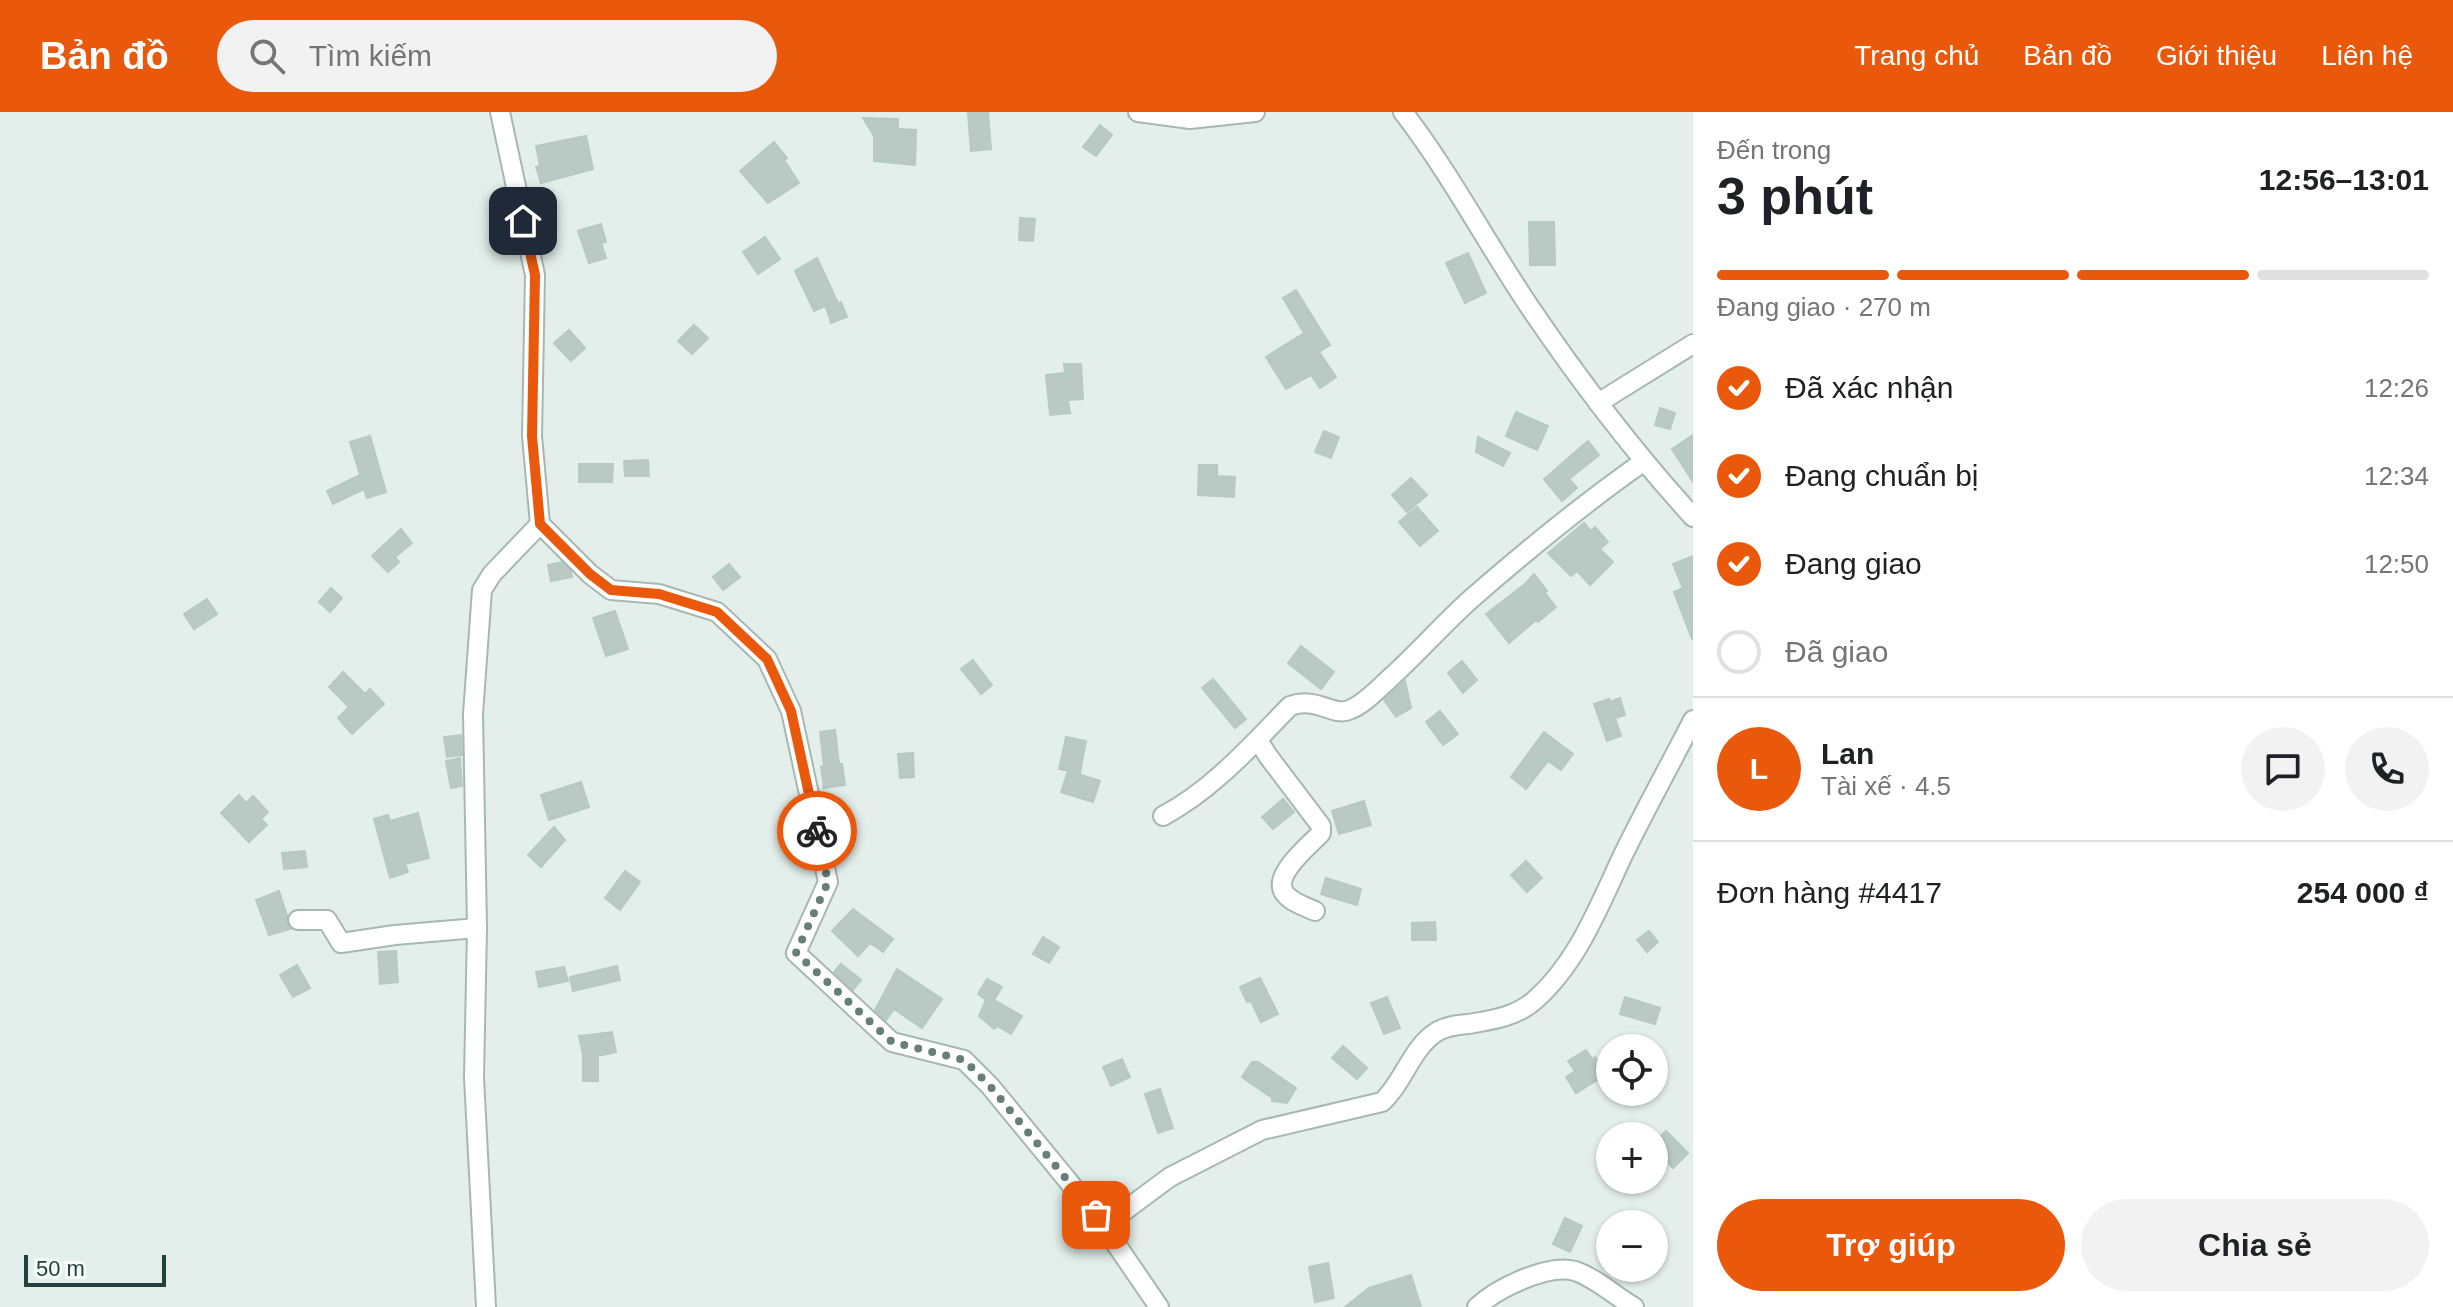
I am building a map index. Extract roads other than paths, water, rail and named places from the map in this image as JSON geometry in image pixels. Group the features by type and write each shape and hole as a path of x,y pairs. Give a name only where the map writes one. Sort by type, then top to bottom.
{"street":[{"path":"500,112 535,275 532,436 540,524 590,574 611,590 659,594 717,612 767,659 791,711 828,882 796,953 892,1042 964,1060 990,1086 1104,1226 1159,1307"},
{"path":"1138,112 1190,119 1255,112"},
{"path":"1403,112 1425,140 1528,304 1598,403 1643,462 1693,517"},
{"path":"1598,403 1693,344"},
{"path":"1163,816 1184,805 1236,763 1290,706 1314,703 1334,710 1349,710 1375,692 1469,601 1590,499 1643,462"},
{"path":"486,1307 474,1078 477,928 473,714 482,590 492,574 540,524"},
{"path":"1104,1226 1170,1177 1262,1130 1382,1102 1392,1093 1432,1035 1449,1026 1508,1017 1535,1001 1570,957 1596,915 1693,720"},
{"path":"1258,740 1321,826 1321,833 1281,880 1287,896 1315,911"},
{"path":"298,920 327,920 341,943 477,928"},
{"path":"1477,1307 1526,1278 1555,1269 1566,1269 1578,1272 1634,1307"}]}
